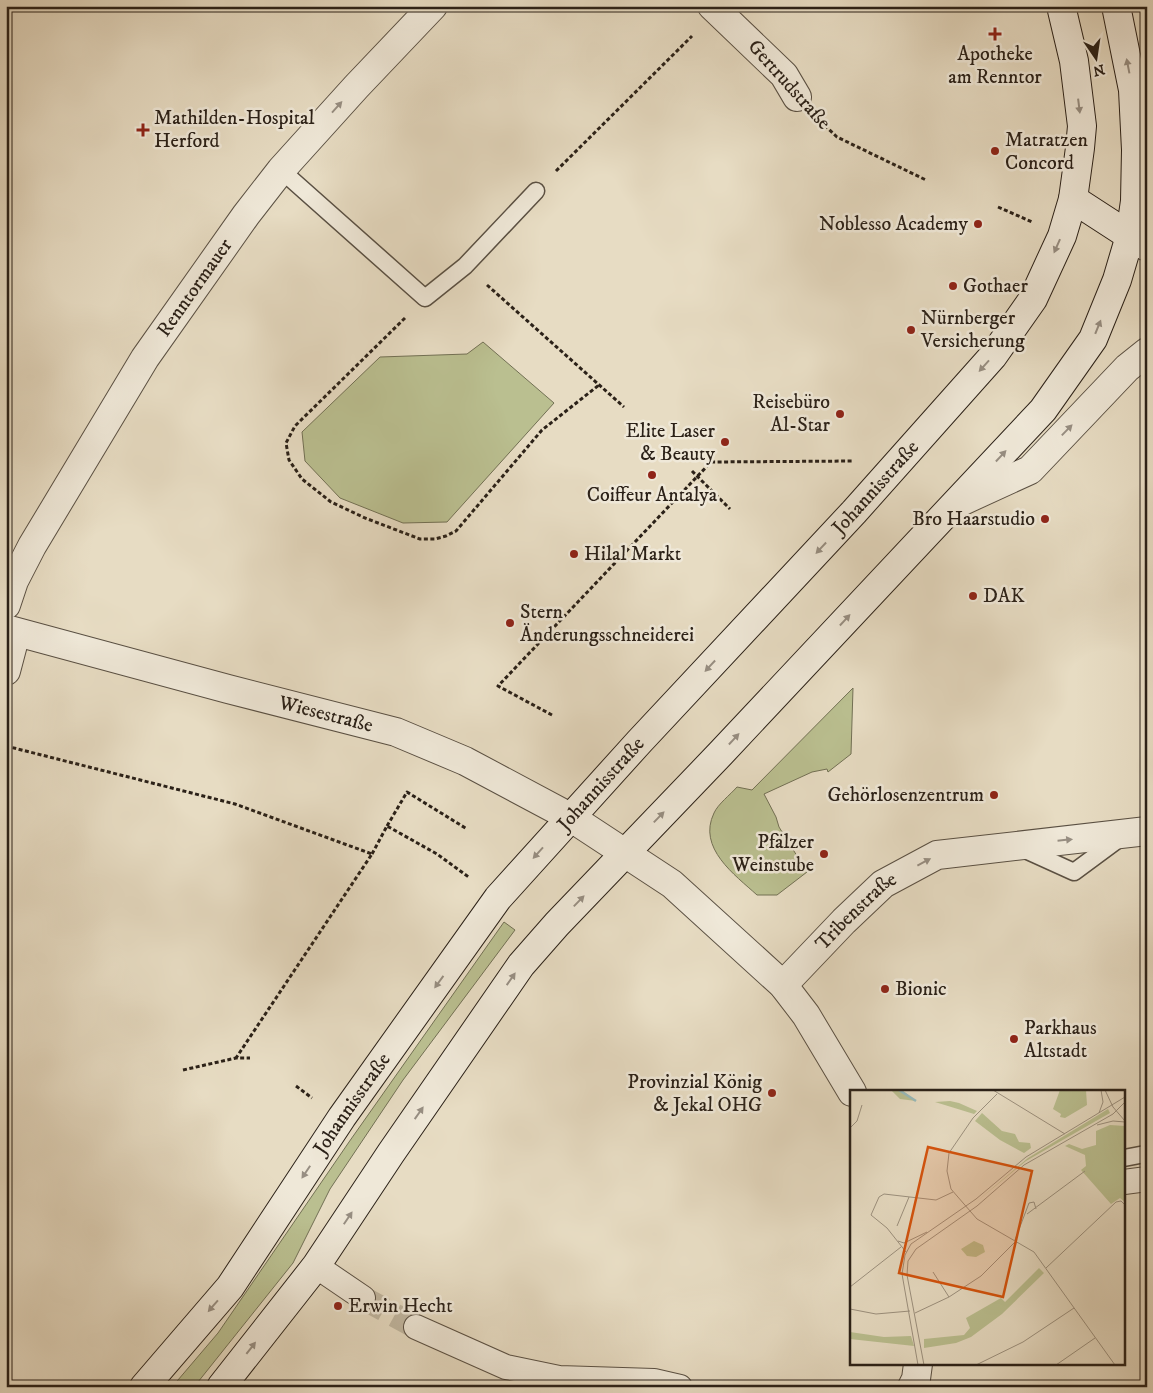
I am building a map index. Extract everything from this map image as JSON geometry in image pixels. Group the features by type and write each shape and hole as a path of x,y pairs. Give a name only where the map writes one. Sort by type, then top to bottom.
{"main road":[{"name":"Renntormauer","path":"6,605 14,581 32,546 145,358 246,215 280,170 433,6"},
{"name":"Johannisstraße","path":"144,1387 230,1287 342,1117 498,898 570,817 854,512 993,356 1034,299 1062,236 1073,199 1080,148 1082,126 1074,61 1061,6"},
{"path":"221,1387 316,1266 521,965 545,936 721,753 1043,410 1093,339 1117,280 1138,242 1135,201 1136,150 1133,90 1116,6"},
{"name":"Gertrudstraße","path":"715,9 784,75 797,97"},
{"path":"1073,199 1138,242"},
{"path":"956,504 1030,470 1127,368 1147,352"},
{"path":"6,671 11,631"},
{"name":"Wiesestraße","path":"11,631 396,732 465,761 570,817 625,852"},
{"name":"Tribenstraße","path":"783,984 844,921 884,884 937,855 1136,832"},
{"path":"625,852 672,884 783,984 806,1014 851,1090"},
{"path":"912,1387 916,1380 918,1366"}],"street":[{"path":"1126,1182 1147,1179"},
{"path":"316,1266 363,1298"},
{"path":"416,1327 506,1367 559,1378 654,1381 680,1387"}],"lane":[{"path":"280,170 425,298 466,266 536,191"},
{"path":"1126,1158 1145,1154"}],"path":[{"path":"536,191 715,9"},
{"name":"Gertrudstraße","path":"797,97 837,137 926,180"},
{"path":"466,266 624,407"},
{"path":"425,298 295,426 286,443 289,460 302,479 331,502 365,518 420,539 435,539 446,536 456,531 542,430 599,384"},
{"path":"552,715 498,686 711,462 862,461"},
{"path":"692,470 730,509"},
{"path":"6,746 234,804 372,854"},
{"path":"236,1058 372,854 407,792 466,829"},
{"path":"387,826 437,854 498,898"},
{"path":"183,1070 236,1058 250,1058"}],"green space":[{"path":"483,342 554,403 447,522 403,523 340,498 305,461 302,432 380,357 467,354"},
{"path":"853,688 851,754 828,772 827,769 812,772 764,794 779,827 807,872 777,895 757,895 729,869 714,849 710,838 710,826 714,813 737,787 752,790"},
{"path":"504,922 515,930 403,1080 330,1189 293,1263 194,1387 172,1387 218,1333 349,1142"}],"tunnel":[{"path":"363,1298 416,1327"}],"place":[{"name":"Apotheke am Renntor","path":"995,34"},
{"name":"Mathilden-Hospital Herford","path":"143,130"},
{"name":"Matratzen Concord","path":"995,151"},
{"name":"Noblesso Academy","path":"978,224"},
{"name":"Gothaer","path":"953,286"},
{"name":"Nürnberger Versicherung","path":"911,330"},
{"name":"Reisebüro Al-Star","path":"840,414"},
{"name":"Elite Laser & Beauty","path":"725,442"},
{"name":"Coiffeur Antalya","path":"652,475"},
{"name":"Bro Haarstudio","path":"1045,519"},
{"name":"Hilal Markt","path":"574,554"},
{"name":"DAK","path":"973,596"},
{"name":"Stern Änderungsschneiderei","path":"510,623"},
{"name":"Gehörlosenzentrum","path":"994,795"},
{"name":"Pfälzer Weinstube","path":"824,854"},
{"name":"Bionic","path":"885,989"},
{"name":"Parkhaus Altstadt","path":"1014,1039"},
{"name":"Provinzial König & Jekal OHG","path":"772,1093"},
{"name":"Erwin Hecht","path":"338,1306"}]}
